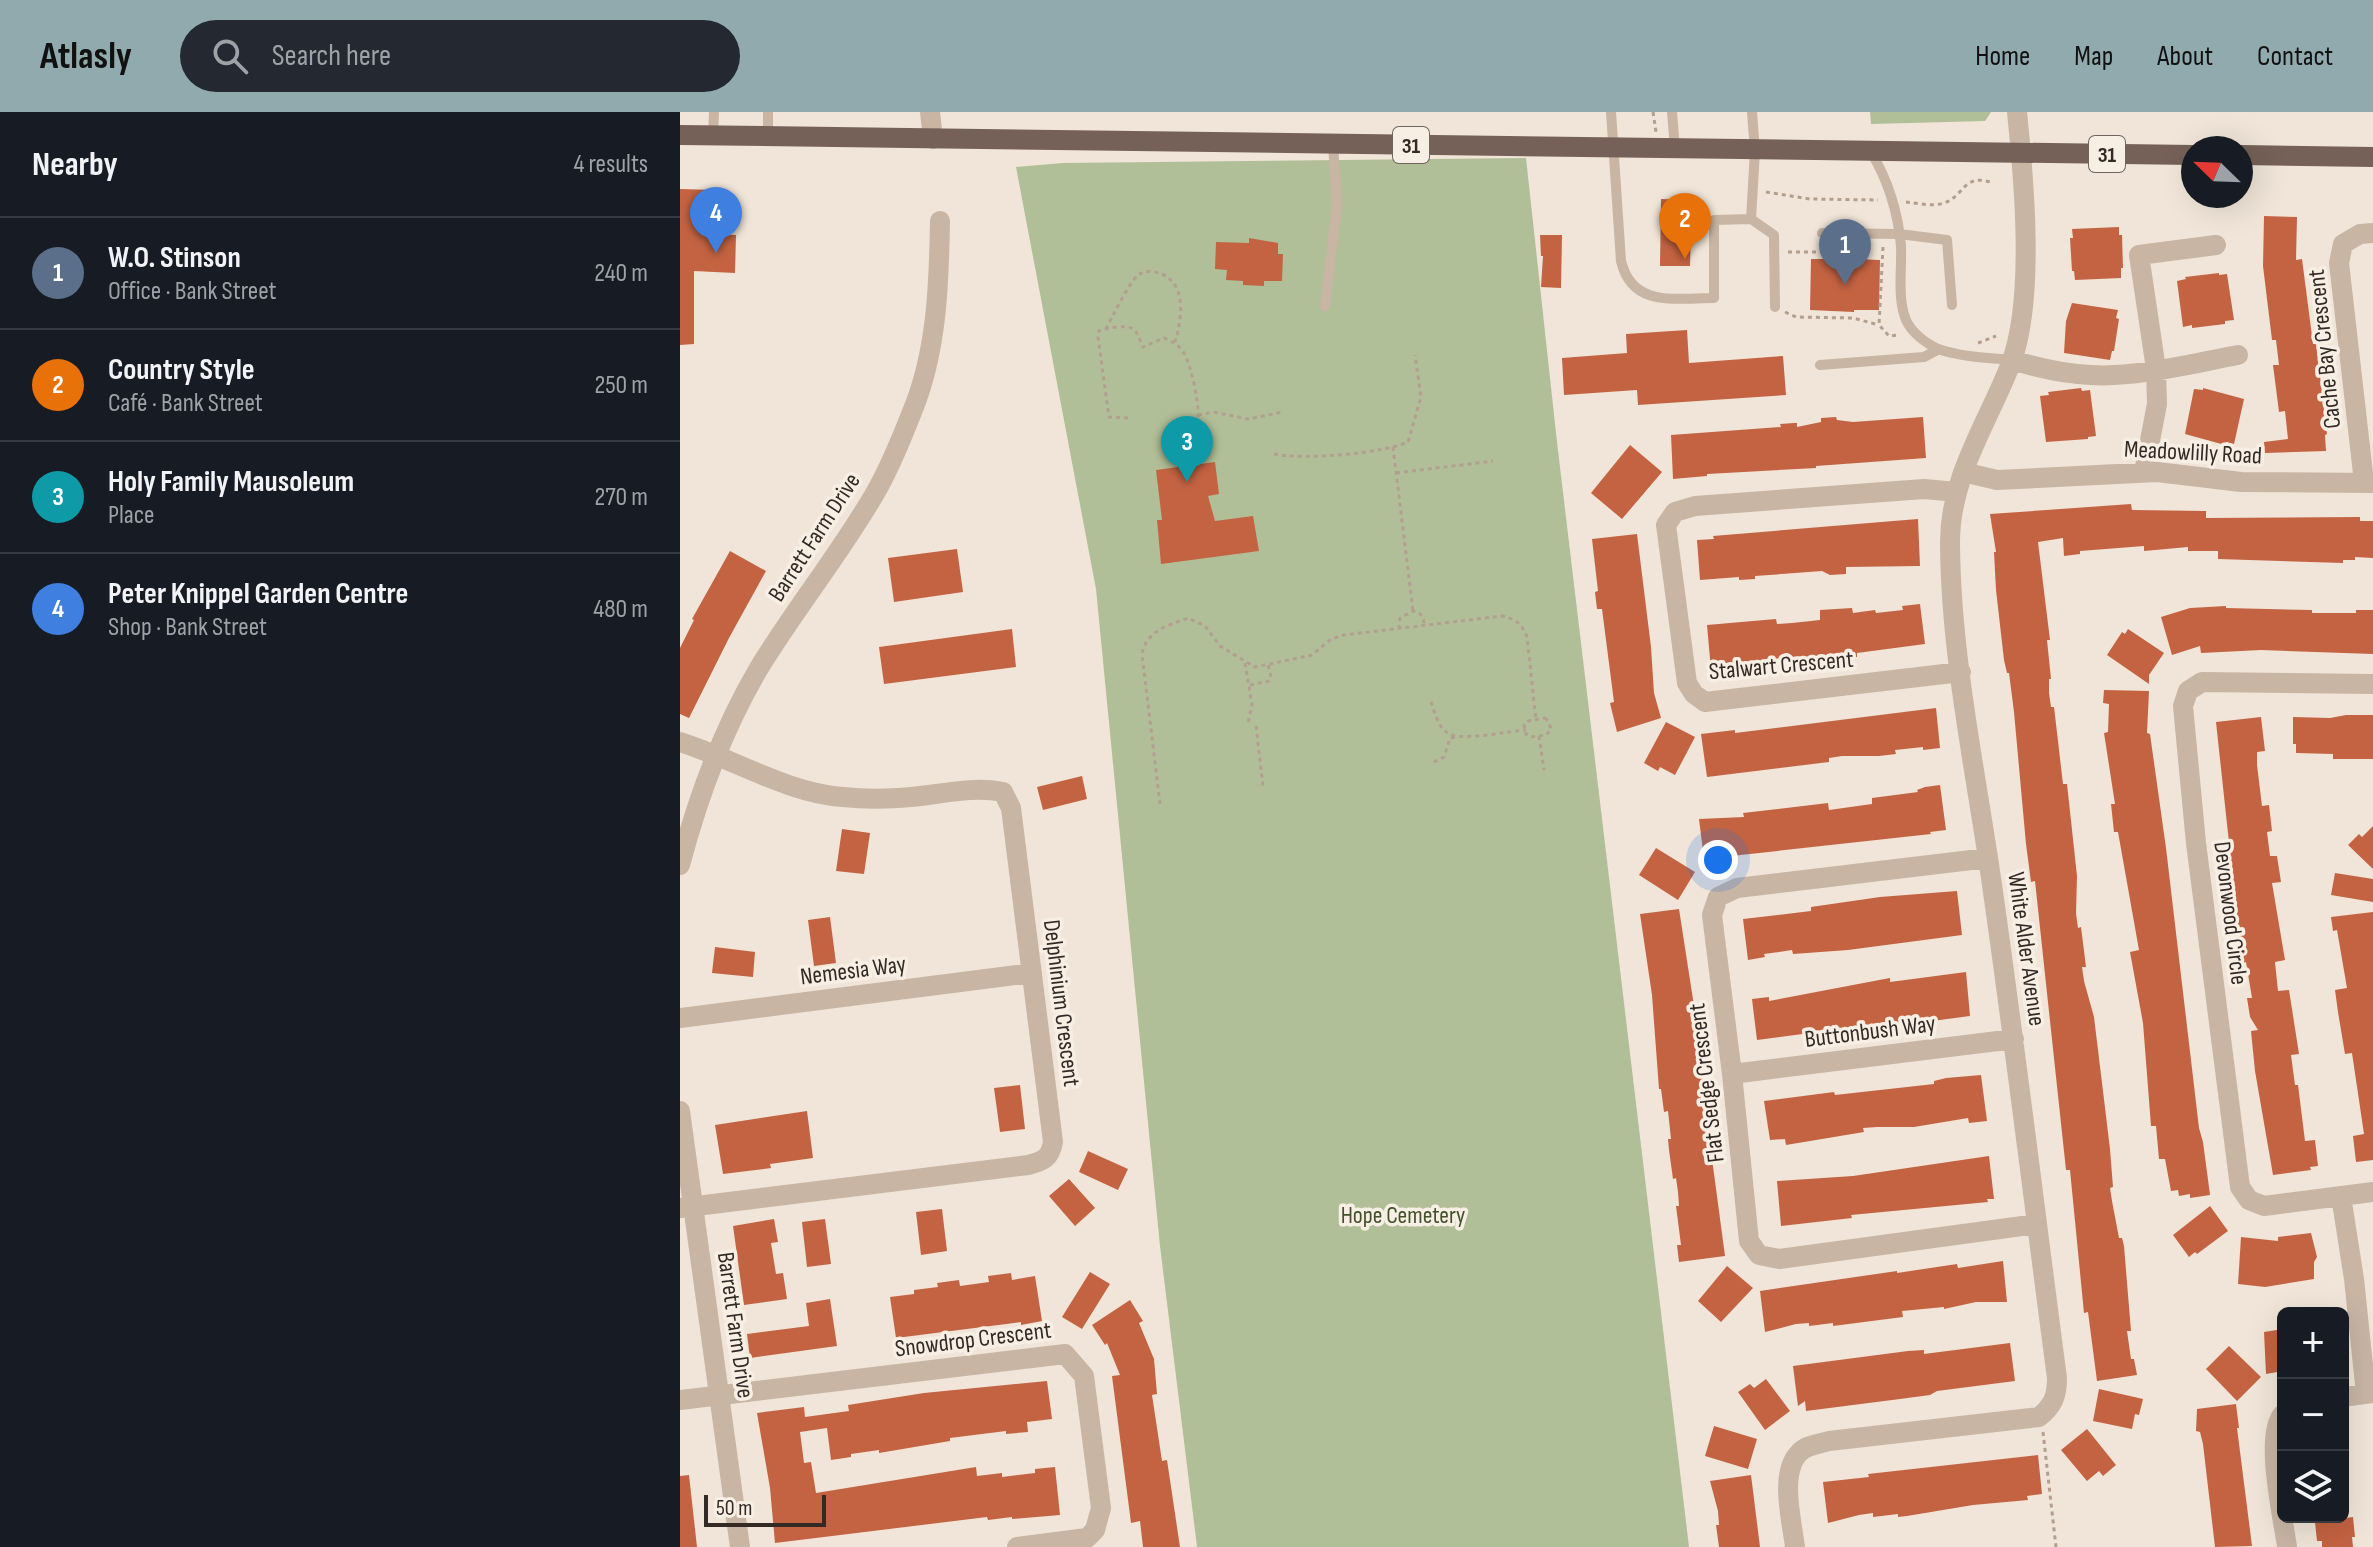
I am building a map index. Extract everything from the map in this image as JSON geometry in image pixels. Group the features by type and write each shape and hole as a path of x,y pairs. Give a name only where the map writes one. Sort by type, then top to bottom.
{"main road":[{"name":"31","path":"680,135 2181,155"},
{"path":"2253,155 2373,157"}],"street":[{"path":"930,112 933,139"},
{"name":"White Alder Avenue","path":"2017,112 2025,269 2023,299 2012,360 1960,482 1950,543 1961,672 2014,1039 2057,1378 2057,1393 2050,1407 2039,1417"},
{"name":"Barrett Farm Drive","path":"680,865 716,753 759,669 875,494 913,410 930,349 939,284 940,221"},
{"name":"Cache Bay Crescent","path":"2368,482 2339,263 2343,244 2360,234 2373,233"},
{"path":"2144,472 2157,404 2156,369 2139,255 2216,245"},
{"path":"2012,360 2042,369 2094,376 2238,355"},
{"name":"Meadowlilly Road","path":"1960,482 2144,472 2241,482 2368,482"},
{"name":"Stalwart Crescent","path":"1960,482 1924,489 1695,506 1675,512 1666,525 1687,683 1694,694 1705,702 1961,672"},
{"name":"Devonwood Circle","path":"2373,684 2202,682 2188,691 2183,706 2196,843 2240,1187 2249,1200 2264,1206 2373,1192"},
{"path":"680,742 716,753"},
{"name":"Delphinium Crescent","path":"687,1208 1028,1165 1046,1160 1053,1142 1011,808 1003,792 986,789 898,798 840,797 784,784 716,753"},
{"name":"Flat Sedge Crescent","path":"1988,858 1737,888 1718,897 1712,915 1749,1241 1759,1255 1779,1259 2037,1224"},
{"name":"Nemesia Way","path":"680,1018 1032,973"},
{"name":"Buttonbush Way","path":"1732,1074 2014,1039"},
{"name":"Barrett Farm Drive","path":"680,1111 687,1208 719,1396 740,1547"},
{"path":"2341,1196 2369,1394 2349,1396"},
{"name":"Snowdrop Crescent","path":"719,1396 1065,1354 1084,1376 1101,1508 1095,1530 1087,1538 1017,1547"},
{"path":"680,1400 719,1396"},
{"path":"1795,1547 1787,1489 1797,1454 1809,1446 1829,1441 2039,1417"},
{"path":"2277,1421 2273,1439 2287,1547"}],"lane":[{"path":"713,136 714,112"},
{"path":"768,112 768,137"},
{"path":"1611,112 1621,261 1624,275 1631,286 1661,298 1714,298 1714,220 1751,219 1774,235 1775,307"},
{"path":"1672,112 1675,149"},
{"path":"1751,219 1755,151 1752,112"},
{"path":"1325,306 1337,206 1333,144"},
{"path":"1871,152 1885,176 1893,200 1907,322 1916,334 1939,349 2012,360"},
{"path":"1822,233 1899,234 1947,240 1952,305"},
{"path":"1820,365 1924,357 1939,349"}],"path":[{"path":"1753,189 1810,199 1939,204 1948,202 1968,183 1983,180 1993,183"},
{"path":"1106,329 1119,302 1138,275 1157,272 1167,277 1180,301 1182,314 1175,342"},
{"path":"1775,307 1796,317 1853,318 1879,325"},
{"path":"1128,418 1109,417 1099,331 1132,327 1137,331 1143,347 1164,338 1175,342 1187,361 1198,415 1194,432 1182,450"},
{"path":"1274,454 1301,458 1393,447 1408,442 1421,397 1415,355"},
{"path":"1198,415 1213,412 1248,419 1283,412"},
{"path":"1393,447 1413,611"},
{"path":"1396,473 1493,461"},
{"path":"1399,629 1400,618 1413,611 1420,613 1424,625"},
{"path":"1160,804 1142,654 1148,637 1159,629 1188,618 1205,626 1220,646 1255,667 1312,655 1331,639 1344,635 1502,616 1518,622 1527,637 1536,720"},
{"path":"1245,663 1252,713 1248,723"},
{"path":"1250,685 1269,681 1268,664"},
{"path":"1431,702 1441,726 1449,734 1461,736"},
{"path":"1545,718 1551,730 1530,737 1524,725 1536,720 1545,718"},
{"path":"1256,726 1263,786"},
{"path":"1434,762 1444,757 1450,738 1526,730"},
{"path":"1539,736 1544,770"},
{"path":"2039,1417 2056,1547"}],"green space":[{"path":"1870,112 1991,112 1985,121 1871,124"},
{"name":"Hope Cemetery","path":"1526,158 1689,1547 1197,1547 1160,1246 1096,589 1016,167 1063,163"}],"building":[{"path":"680,189 715,190 714,234 736,235 735,273 694,271 694,344 680,345"},
{"path":"1661,199 1692,200 1690,266 1660,266"},
{"path":"2264,216 2297,217 2296,260 2302,259 2313,344 2316,344 2327,434 2326,451 2265,453 2264,442 2288,439 2285,411 2279,412 2273,365 2279,365 2276,340 2272,340 2263,266"},
{"path":"2119,227 2119,235 2122,235 2121,278 2075,280 2070,238 2073,238 2072,229"},
{"path":"1540,235 1562,235 1561,288 1541,287 1543,256"},
{"path":"1249,238 1278,243 1278,254 1283,254 1282,281 1264,281 1264,286 1243,285 1243,281 1226,280 1227,270 1215,269 1216,242 1249,243"},
{"path":"1825,255 1854,255 1854,259 1880,260 1879,310 1810,310 1811,259 1824,259"},
{"path":"2227,274 2234,320 2225,321 2225,324 2183,327 2177,281 2185,277"},
{"path":"2072,303 2118,310 2114,351 2110,360 2064,353 2066,321"},
{"path":"1687,330 1689,363 1783,356 1786,395 1638,405 1637,390 1564,395 1562,358 1627,353 1626,334"},
{"path":"2081,388 2082,391 2090,390 2096,436 2046,442 2040,396"},
{"path":"2203,388 2244,399 2234,444 2226,442 2225,445 2185,434 2194,389"},
{"path":"1836,417 1837,420 1853,422 1923,417 1926,458 1673,479 1671,435 1781,427 1780,424 1794,423 1797,427 1821,422 1821,418"},
{"path":"1630,445 1662,472 1622,519 1591,493"},
{"path":"1215,462 1219,494 1208,496 1215,521 1253,516 1259,551 1161,564 1157,520 1162,520 1156,470"},
{"path":"2131,504 2132,510 2206,511 2206,518 2360,517 2360,521 2373,521 2373,558 2355,557 2355,560 2343,560 2343,563 2218,559 2218,551 2188,551 2188,547 2144,551 2144,546 2080,551 2080,554 2064,556 2063,538 2038,542 2050,640 2047,640 2051,679 2049,693 2051,707 2054,707 2063,784 2067,784 2077,876 2076,914 2078,928 2081,927 2086,967 2082,967 2094,1017 2110,1149 2113,1187 2110,1188 2119,1238 2122,1238 2124,1246 2131,1331 2127,1331 2137,1375 2097,1381 2088,1312 2084,1313 2070,1170 2066,1170 2035,881 2031,882 2014,712 2009,673 2004,660 1990,514"},
{"path":"1918,519 1920,566 1846,567 1846,574 1830,575 1822,571 1755,576 1755,579 1700,580 1697,540 1714,539 1713,536"},
{"path":"1637,534 1654,693 1661,718 1617,732 1610,703 1614,702 1602,609 1597,609 1592,539"},
{"path":"957,549 963,592 894,602 888,558"},
{"path":"730,551 766,571 689,718 680,714 680,648 692,619"},
{"path":"1920,604 1925,644 1857,653 1857,657 1841,658 1840,655 1802,659 1782,665 1728,672 1727,668 1711,670 1707,625 1776,619 1777,624 1792,623 1820,620 1820,610 1852,608 1853,613 1875,610 1876,613 1903,610 1902,606"},
{"path":"2226,606 2312,610 2312,613 2373,610 2373,654 2261,650 2201,653 2200,646 2172,655 2161,617 2190,608"},
{"path":"1012,629 1016,667 884,684 879,647"},
{"path":"2128,629 2164,653 2149,675 2149,684 2107,655 2122,632 2125,634"},
{"path":"2104,690 2149,691 2147,733 2150,734 2166,848 2199,1128 2210,1195 2190,1198 2190,1194 2179,1196 2178,1190 2171,1191 2165,1159 2159,1159 2156,1126 2151,1126 2143,1023 2130,952 2139,950 2118,832 2114,832 2111,804 2115,804 2104,733 2108,732 2109,704 2103,703"},
{"path":"1936,708 1940,748 1895,750 1896,754 1879,756 1842,756 1829,758 1829,762 1707,777 1701,734 1735,730 1735,733"},
{"path":"2373,715 2373,759 2333,759 2333,754 2296,753 2293,717"},
{"path":"2261,717 2265,751 2257,752 2257,765 2262,806 2269,805 2272,831 2267,832 2270,856 2277,856 2281,882 2272,883 2285,960 2275,962 2278,991 2289,990 2299,1054 2291,1055 2295,1085 2298,1085 2305,1141 2315,1140 2318,1166 2310,1167 2311,1170 2273,1175 2255,1071 2251,1031 2258,1030 2250,1017 2247,998 2252,998 2246,962 2242,963 2216,722"},
{"path":"1666,722 1695,737 1675,775 1660,767 1658,771 1644,763"},
{"path":"1082,776 1087,799 1043,810 1037,787"},
{"path":"1940,785 1946,830 1704,859 1699,819 1744,817 1743,813 1828,803 1829,810 1872,804 1872,798 1918,792 1925,787"},
{"path":"2373,826 2373,869 2348,845"},
{"path":"842,829 870,833 864,874 836,871"},
{"path":"1656,848 1695,872 1678,900 1639,875"},
{"path":"2335,873 2373,879 2373,902 2331,895"},
{"path":"1957,891 1962,935 1848,950 1793,954 1792,950 1748,960 1743,919 1811,911 1811,907 1880,897"},
{"path":"1679,909 1701,1051 1725,1256 1679,1262 1678,1192 1669,1150 1668,1111 1664,1112 1659,1089 1652,995 1640,914"},
{"path":"2373,912 2373,1160 2356,1162 2353,1136 2364,1134 2352,1053 2345,1054 2338,1012 2335,990 2347,988 2337,930 2333,931 2331,917"},
{"path":"830,917 836,963 814,966 808,920"},
{"path":"715,947 755,952 753,977 712,973"},
{"path":"1966,972 1970,1016 1826,1035 1825,1031 1757,1040 1752,999 1769,997 1769,1001 1890,978 1890,982"},
{"path":"1981,1075 1987,1121 1969,1123 1968,1118 1914,1127 1863,1128 1864,1132 1786,1145 1785,1139 1770,1140 1764,1101 1934,1084 1934,1081 1946,1078"},
{"path":"1020,1085 1025,1129 1000,1132 994,1088"},
{"path":"807,1111 813,1158 770,1164 771,1168 723,1174 715,1125"},
{"path":"1088,1151 1128,1169 1118,1190 1079,1172"},
{"path":"1989,1156 1994,1199 1987,1199 1988,1202 1851,1215 1852,1218 1781,1226 1777,1181 1853,1176"},
{"path":"1069,1179 1095,1208 1075,1226 1049,1196"},
{"path":"2210,1206 2228,1231 2189,1257 2173,1235"},
{"path":"942,1209 947,1251 921,1255 916,1212"},
{"path":"774,1219 778,1242 771,1243 776,1274 783,1273 787,1299 744,1305 733,1226"},
{"path":"825,1219 831,1264 807,1267 802,1222"},
{"path":"2311,1233 2317,1257 2314,1279 2265,1287 2238,1284 2241,1237 2278,1241 2278,1237"},
{"path":"2003,1261 2007,1302 1976,1302 1944,1309 1902,1311 1903,1317 1833,1326 1833,1323 1796,1324 1765,1332 1760,1291 1897,1271 1957,1264 1958,1268"},
{"path":"1727,1266 1753,1288 1721,1322 1698,1301"},
{"path":"1090,1272 1110,1284 1082,1329 1062,1317"},
{"path":"1011,1273 1012,1280 1035,1276 1042,1321 896,1338 890,1297 938,1287 937,1283 959,1280 960,1286 989,1282 988,1276"},
{"path":"830,1299 837,1346 750,1358 747,1334 809,1326 806,1303"},
{"path":"1130,1300 1143,1321 1139,1323 1154,1359 1157,1394 1152,1395 1162,1461 1167,1460 1180,1547 1143,1547 1140,1521 1131,1523 1112,1376 1120,1375 1107,1343 1105,1345 1092,1325"},
{"path":"2277,1330 2277,1372 2266,1374 2264,1332"},
{"path":"2010,1343 2015,1381 1806,1411 1805,1401 1798,1406 1793,1366 1908,1351 1924,1350 1924,1354"},
{"path":"2229,1346 2261,1377 2237,1401 2206,1369"},
{"path":"1766,1379 1790,1411 1765,1430 1738,1392 1750,1384 1754,1388"},
{"path":"1047,1381 1052,1419 1027,1422 1028,1432 1006,1434 1006,1431 950,1438 950,1441 879,1453 879,1450 851,1454 851,1457 831,1460 827,1428 800,1432 804,1463 811,1462 816,1493 976,1467 977,1476 1002,1473 1002,1477 1055,1467 1060,1515 988,1520 987,1517 775,1543 770,1488 757,1413 804,1407 805,1417 849,1411 848,1405 924,1393"},
{"path":"2099,1389 2143,1399 2132,1429 2093,1421"},
{"path":"2236,1404 2252,1546 2215,1547 2203,1444 2200,1432 2196,1431 2197,1409"},
{"path":"1714,1426 1757,1439 1748,1469 1705,1456"},
{"path":"2087,1429 2116,1465 2103,1476 2099,1471 2087,1481 2061,1450"},
{"path":"2038,1455 2042,1494 2027,1496 2028,1500 1898,1517 1898,1514 1873,1517 1873,1513 1828,1523 1823,1482"},
{"path":"689,1475 697,1547 680,1547 680,1476"},
{"path":"1751,1475 1760,1547 1719,1547 1718,1511 1710,1481"},
{"path":"2353,1517 2353,1547 2322,1547 2322,1541 2317,1541 2315,1523 2349,1523 2349,1518"}],"place":[{"name":"Peter Knippel Garden Centre","path":"716,253"},
{"name":"Country Style","path":"1685,259"},
{"name":"W.O. Stinson","path":"1845,285"},
{"name":"Holy Family Mausoleum","path":"1187,482"}]}
